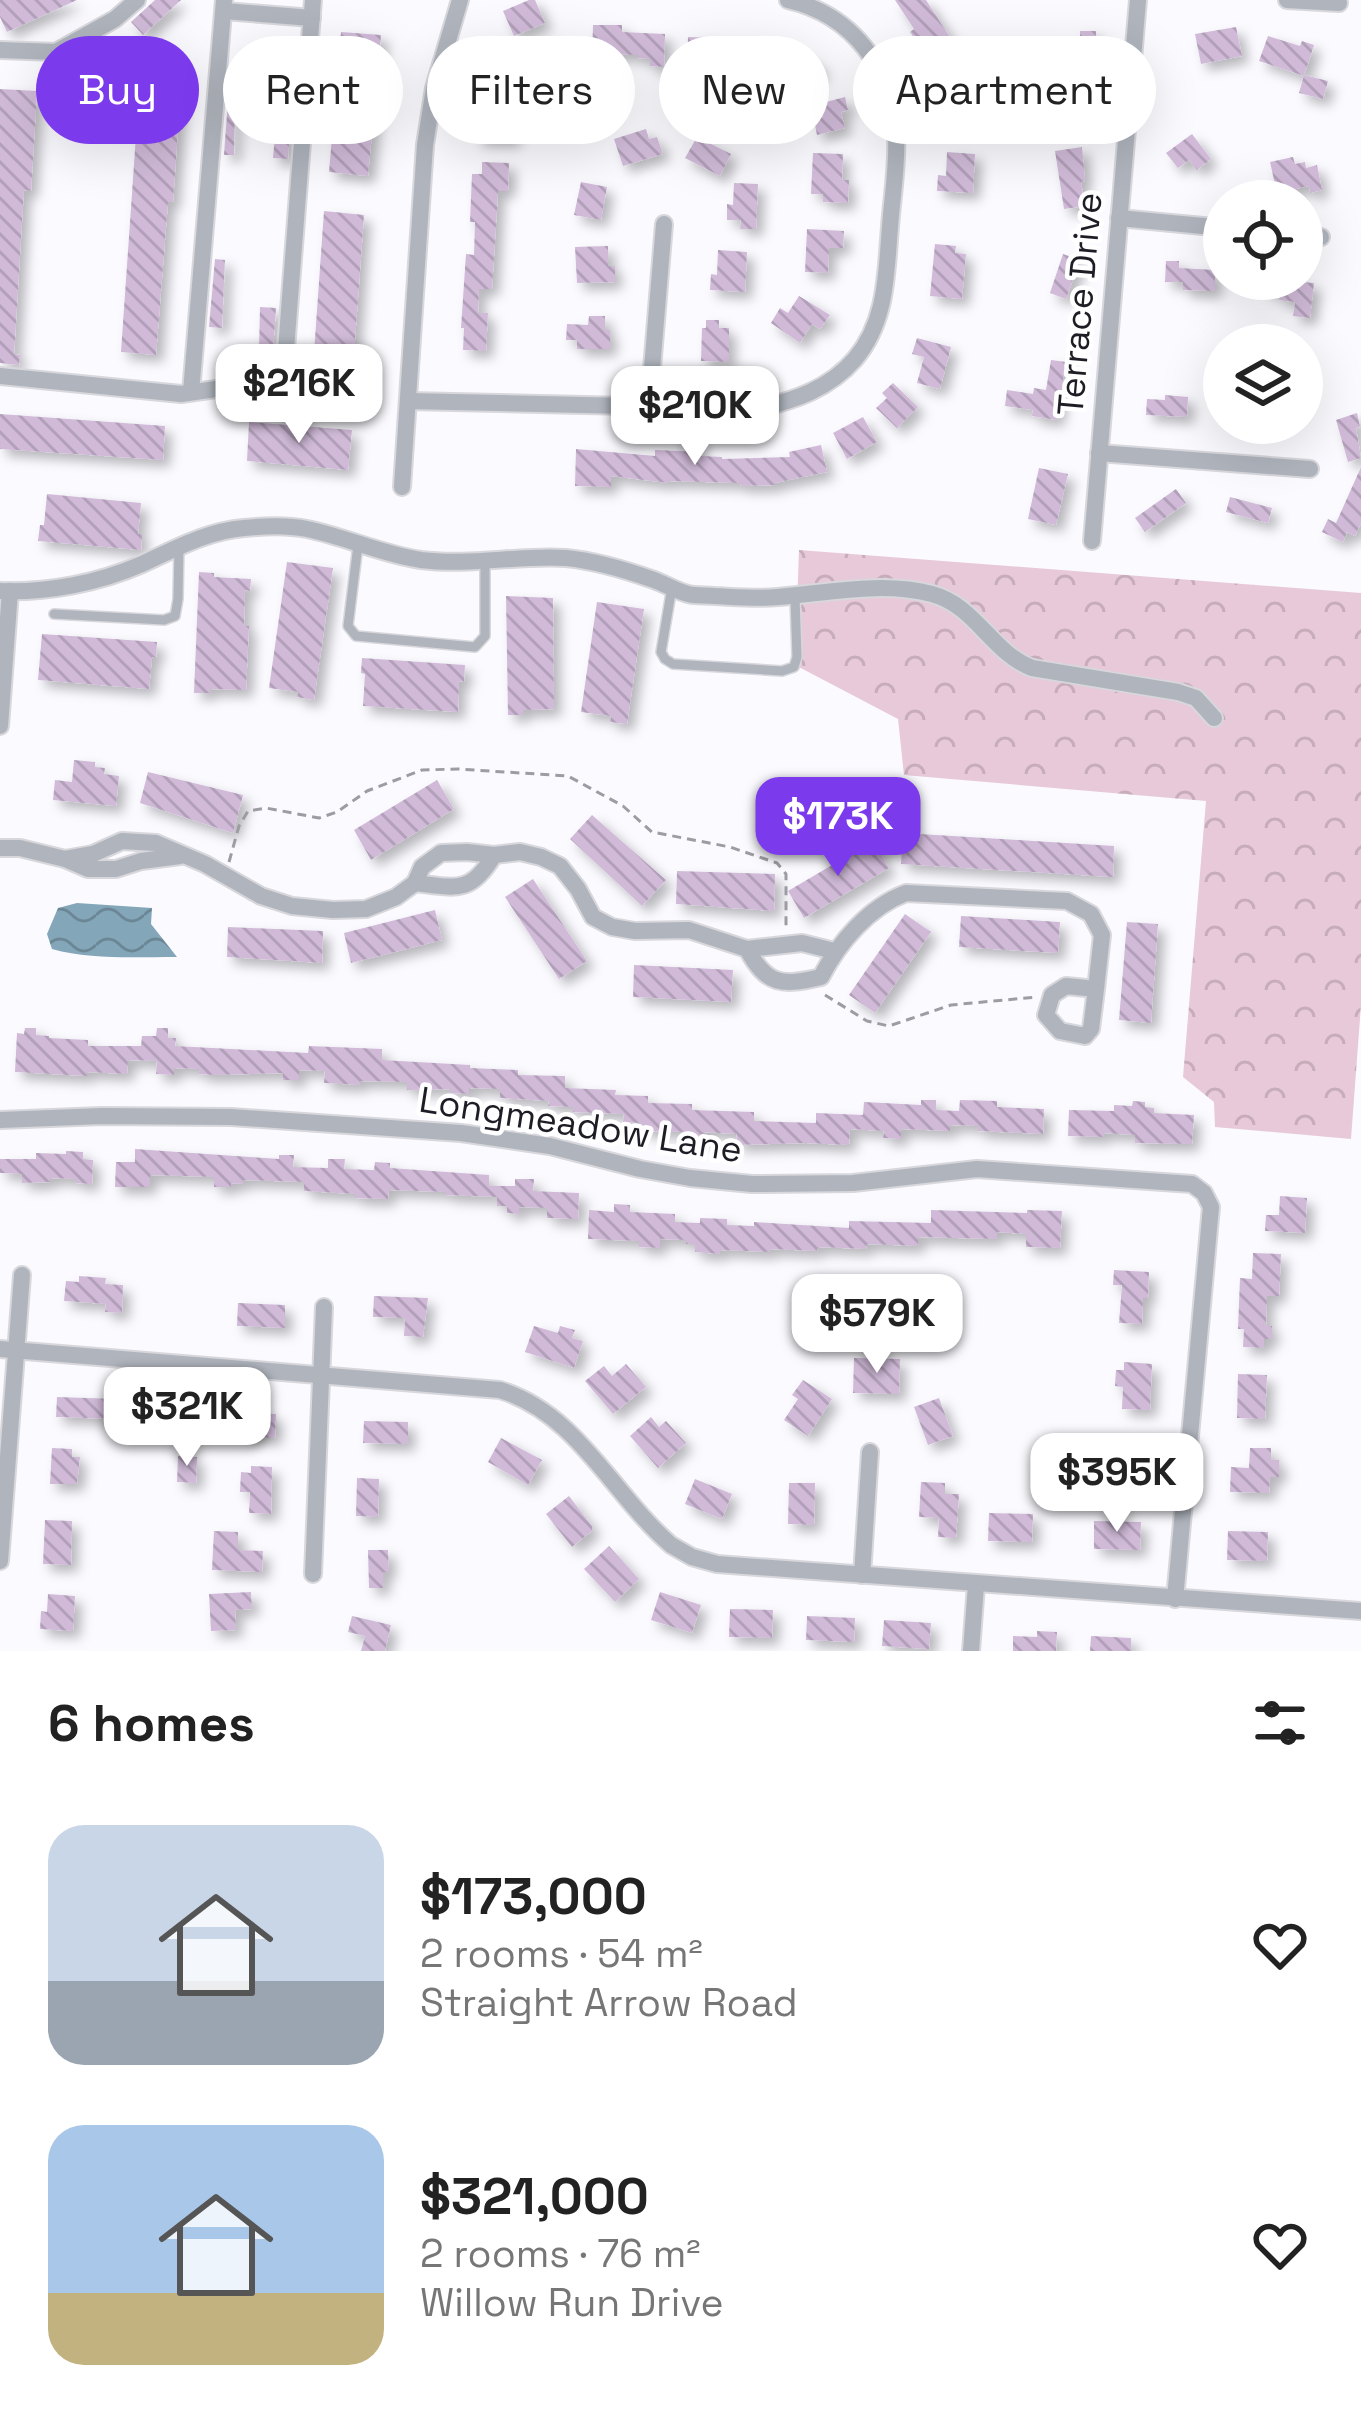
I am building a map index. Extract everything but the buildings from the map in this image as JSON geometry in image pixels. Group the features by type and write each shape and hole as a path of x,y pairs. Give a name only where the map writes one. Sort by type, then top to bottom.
{"street":[{"path":"0,50 56,52 115,19 137,0"},
{"path":"402,487 425,145 434,88 460,0"},
{"path":"408,400 758,409 797,399 830,383 855,358 878,323 884,294 897,137 892,104 872,56 850,31 814,6 788,0"},
{"name":"Terrace Drive","path":"1092,542 1138,0"},
{"path":"1287,0 1339,3"},
{"path":"191,392 224,6 312,9 283,388"},
{"path":"1119,218 1203,226"},
{"path":"649,405 664,224"},
{"path":"0,376 182,394 244,386 349,393"},
{"path":"1100,453 1310,469"},
{"path":"0,726 5,591 88,581 226,531 277,526 307,529 424,560 566,558 624,570 687,594 794,596 901,589 934,595 977,620 1014,661 1178,692 1196,698 1214,718"},
{"path":"0,848 20,848 88,869 116,869 181,856 261,896 292,906 333,910 366,909 416,884 463,886 481,878 494,855"},
{"path":"416,884 422,866 441,853 520,852 560,866 593,917 612,927 689,930 747,950 802,944 834,951"},
{"path":"747,950 760,973 790,985 821,977 834,951 885,901 907,893 1067,901 1090,914 1102,935 1096,989 1090,1029 1085,1036 1060,1031 1046,1015 1052,995 1066,986 1096,989"},
{"name":"Longmeadow Lane","path":"0,1120 231,1117 460,1133 550,1146 690,1178 752,1184 853,1184 977,1169 1196,1186 1211,1208 1175,1599"},
{"path":"0,1561 9,1350 22,1275"},
{"path":"313,1574 324,1307"},
{"path":"9,1350 484,1387 516,1394 558,1420 658,1534 684,1553 717,1564 1361,1611"},
{"path":"862,1576 870,1452"},
{"path":"971,1651 976,1585"}],"lane":[{"path":"358,545 348,626 356,636 475,647 485,636 485,562"},
{"path":"54,614 164,620 175,616 179,546"},
{"path":"672,587 661,652 673,664 789,670 796,663 794,596"}],"path":[{"path":"225,875 248,811 266,808 319,818 367,791 422,770 568,776 623,806 652,832 730,847 777,863 786,874 785,944"},
{"path":"790,985 831,996 867,1021 889,1026 951,1005 1052,995"}],"green space":[{"path":"799,550 1361,593 1361,1005 1351,1139 1215,1127 1214,1102 1183,1077 1206,801 904,775 898,719 795,665"}],"water":[{"path":"77,903 152,908 151,924 177,957 98,956 52,949 47,934 58,908"}]}
